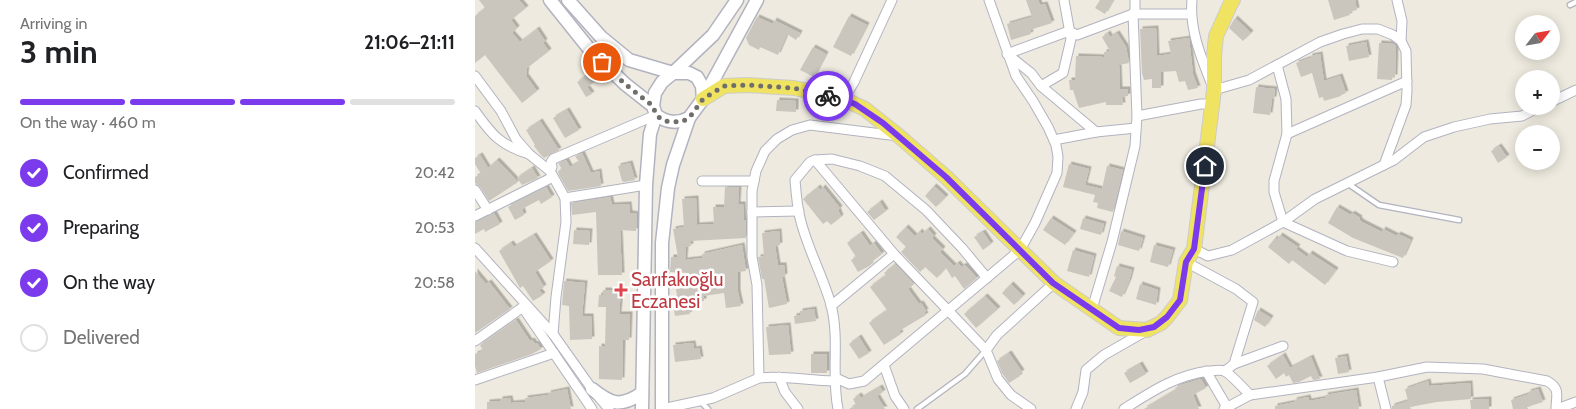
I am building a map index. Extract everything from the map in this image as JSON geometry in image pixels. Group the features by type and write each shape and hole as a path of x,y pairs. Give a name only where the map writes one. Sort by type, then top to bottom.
{"main road":[{"path":"550,0 590,50 664,121 681,122 689,118"},
{"path":"568,0 601,36 629,60 673,73 689,73 697,77 703,86 703,99"},
{"path":"641,409 643,393 642,347 646,185 655,93 662,82 713,35 737,0"},
{"path":"662,409 662,243 673,166 689,118 703,99 757,0"},
{"path":"703,99 724,86 747,85 793,88 844,100 865,110 901,137 946,177 1053,283 1119,328 1139,330 1154,327 1167,317 1180,300 1186,262 1194,249 1213,97 1216,36 1233,0"},
{"path":"592,389 613,403 627,401 643,393"}],"street":[{"path":"844,100 892,0"},
{"path":"837,378 849,384 864,381 1020,250 1035,223 1057,173 1058,157 1054,140 1033,101 1016,76 989,0"},
{"path":"1041,86 1063,72 1071,39 1064,0"},
{"path":"1092,309 1115,232 1135,146 1137,116 1133,14 1135,0"},
{"path":"1192,0 1191,14 1200,54 1213,97"},
{"path":"1384,165 1406,105 1406,51 1401,40 1403,21 1397,0"},
{"path":"1007,54 1069,31 1077,35 1133,14 1191,14"},
{"path":"1137,116 1201,104 1319,42 1362,29 1378,29 1401,40"},
{"path":"1007,54 1031,73 1041,86 1096,132"},
{"path":"1277,65 1286,99 1287,134 1274,181 1274,192 1283,222 1347,251 1393,262"},
{"path":"475,76 529,154 552,174 565,198 566,222 553,334"},
{"path":"1287,134 1407,81"},
{"path":"1560,98 1576,90"},
{"path":"475,111 491,134 502,143 514,150 529,154"},
{"path":"552,174 551,162 553,159 654,111"},
{"path":"1194,249 1208,256 1232,250 1283,222 1315,199 1394,160 1424,137 1454,127 1490,119 1524,115"},
{"path":"759,378 757,285 752,257 752,212 756,171 765,151 777,139 792,130 810,124 901,137"},
{"path":"1054,140 1096,132 1135,128"},
{"path":"838,409 835,396 837,378 835,333 831,306 799,211 795,180 810,162 832,159 885,176 927,210 987,278"},
{"path":"815,160 894,254 985,350 998,379 1011,395 1031,409"},
{"path":"475,216 552,174"},
{"path":"702,181 754,182"},
{"path":"565,198 646,185"},
{"path":"475,190 488,210"},
{"path":"752,212 799,211"},
{"path":"475,248 553,334 592,389 609,409"},
{"path":"831,306 894,254"},
{"path":"1186,262 1236,289 1253,302 1234,364"},
{"path":"500,275 592,409"},
{"path":"985,350 997,335 1053,283"},
{"path":"475,341 523,307"},
{"path":"1076,409 1083,392 1086,370 1104,355 1154,327"},
{"path":"1124,409 1178,378 1206,372 1225,371 1234,364 1283,346"},
{"path":"475,380 554,353"},
{"path":"884,365 895,396 904,409"},
{"path":"1206,372 1225,408 1250,395 1378,377 1427,367 1483,369 1547,381 1554,385 1558,391 1556,409 1576,402"},
{"path":"1225,371 1250,395"},
{"path":"662,409 705,405 759,378 779,377 815,381 834,381 837,378"},
{"path":"779,377 785,392 799,409"},
{"path":"1378,377 1386,409"}],"lane":[{"path":"1570,5 1576,2"},
{"path":"1347,183 1379,205 1459,220"},
{"path":"917,409 965,374 985,350"}],"building":[{"path":"479,0 519,0 526,8 511,20 517,28 512,33 520,42 537,29 545,41 543,43 549,51 527,68 526,76 537,91 522,103 485,55 475,63 475,16 485,8"},
{"path":"1026,0 1038,0 1040,5 1045,4 1052,23 1030,30 1031,34 1011,40 1007,24 1032,17"},
{"path":"1100,0 1113,0 1105,14 1095,8"},
{"path":"1328,0 1355,0 1357,10 1349,12 1350,15 1334,20"},
{"path":"849,16 867,25 851,56 833,47"},
{"path":"757,17 773,24 774,20 800,33 796,40 787,34 778,55 760,47 759,50 749,45 746,38"},
{"path":"1235,18 1251,33 1243,41 1229,28"},
{"path":"1156,28 1157,56 1171,54 1168,41 1189,38 1193,74 1198,88 1188,90 1185,81 1179,82 1176,71 1161,72 1161,88 1152,88 1152,79 1144,80 1140,29"},
{"path":"1108,33 1110,37 1117,33 1126,47 1129,63 1119,65 1120,89 1128,89 1128,96 1122,97 1123,105 1106,105 1106,102 1079,108 1073,90 1070,90 1069,80 1075,80 1076,56 1104,57 1104,52 1110,51 1102,37"},
{"path":"1366,42 1369,57 1349,61 1346,46"},
{"path":"1379,43 1394,44 1396,46 1395,77 1392,77 1392,80 1377,79"},
{"path":"813,47 826,54 814,77 800,70"},
{"path":"1320,54 1324,81 1340,76 1346,93 1324,101 1323,97 1319,98 1312,73 1301,77 1296,63 1310,58 1310,56"},
{"path":"593,72 598,80 587,87 592,94 586,97 577,82"},
{"path":"1256,87 1275,89 1270,115 1253,113"},
{"path":"777,100 796,101 796,112 776,111"},
{"path":"567,110 579,130 565,138 553,118"},
{"path":"540,121 559,150 544,158 534,146 526,130"},
{"path":"1499,146 1507,157 1498,163 1491,151"},
{"path":"582,153 591,173 599,171 601,186 568,191 559,175 558,171 562,169 558,163 566,160 570,167 579,162 575,156"},
{"path":"480,155 488,168 497,160 518,182 489,201 475,183 475,177 481,174 475,164 475,158"},
{"path":"630,163 635,180 624,182 622,181 618,166"},
{"path":"1069,164 1089,169 1085,185 1102,189 1107,166 1123,170 1113,212 1097,208 1098,203 1093,202 1095,195 1063,187"},
{"path":"532,168 538,178 522,185 517,178"},
{"path":"934,186 946,197 936,207 925,196"},
{"path":"546,187 552,197 541,204 539,200 522,209 524,215 515,220 508,207"},
{"path":"725,187 739,187 738,204 743,204 744,220 746,220 746,238 690,241 691,246 686,247 685,260 703,258 702,254 742,245 746,271 738,272 738,292 741,306 726,308 724,293 704,296 704,301 689,302 690,314 675,316 673,304 678,303 676,289 691,287 689,273 670,272 671,257 678,257 673,229 684,227 682,199 696,198 697,225 714,224 713,207 724,207"},
{"path":"818,187 820,190 823,187 840,208 838,210 841,217 831,225 827,221 823,224 803,199"},
{"path":"610,197 612,205 629,204 630,213 637,214 636,231 620,230 622,275 598,275 596,212 572,215 571,203"},
{"path":"880,202 886,211 874,220 867,212"},
{"path":"1337,207 1351,215 1352,213 1360,218 1362,222 1382,232 1383,229 1411,240 1403,258 1353,238 1328,223"},
{"path":"494,213 500,224 485,232 484,229 475,234 475,222"},
{"path":"1051,218 1074,233 1065,245 1043,230"},
{"path":"1083,218 1104,224 1101,235 1080,229"},
{"path":"906,227 915,236 920,231 922,234 928,229 934,236 932,238 943,249 940,252 954,266 958,263 961,267 965,265 977,278 964,289 955,276 952,278 946,268 937,278 925,267 920,272 901,252 906,247 896,237"},
{"path":"574,230 590,231 589,245 573,244"},
{"path":"779,231 780,245 775,246 778,265 784,265 785,276 782,277 787,304 769,308 758,257 764,256 762,233"},
{"path":"1121,231 1143,238 1139,251 1118,245"},
{"path":"983,232 991,244 983,250 974,237"},
{"path":"861,233 870,246 874,243 882,254 870,263 871,265 858,272 851,260 856,257 847,243"},
{"path":"534,235 551,261 535,272 544,287 539,290 543,295 533,301 523,286 520,288 499,251 511,243 514,247"},
{"path":"1280,235 1298,247 1296,249 1307,257 1310,253 1336,270 1325,285 1292,260 1289,264 1268,247"},
{"path":"1154,245 1173,250 1168,267 1150,262"},
{"path":"1073,250 1094,256 1089,277 1067,271"},
{"path":"895,264 914,284 908,289 919,304 921,303 926,311 924,312 926,315 899,331 901,334 884,345 869,323 887,310 870,287 886,275 884,273"},
{"path":"1117,266 1132,270 1122,297 1109,291 1116,277 1114,276"},
{"path":"475,271 486,284 489,282 510,309 475,333"},
{"path":"564,281 585,283 582,316 591,316 592,339 570,340 569,306 562,305"},
{"path":"1011,284 1023,296 1014,305 1002,293"},
{"path":"1140,284 1158,290 1156,305 1136,299"},
{"path":"603,290 621,291 619,314 630,314 629,340 623,340 622,380 599,379 599,346 605,347 606,307 598,307 599,295 603,295"},
{"path":"985,296 998,309 976,328 964,314"},
{"path":"814,309 816,321 795,324 794,316 800,315 800,311"},
{"path":"1258,310 1271,318 1265,327 1254,320"},
{"path":"516,320 530,341 532,340 535,344 537,343 541,349 532,354 477,373 475,354 483,351 480,345"},
{"path":"788,325 791,354 769,355 766,327"},
{"path":"859,337 869,353 859,359 849,344"},
{"path":"693,343 694,349 699,348 701,359 675,362 673,345"},
{"path":"1009,353 1022,372 1019,374 1020,376 1009,383 997,361"},
{"path":"811,354 827,354 827,373 811,373"},
{"path":"1283,355 1290,368 1311,357 1320,379 1313,380 1311,376 1293,383 1289,375 1286,377 1284,373 1276,379 1267,366"},
{"path":"1346,356 1349,372 1338,374 1335,358"},
{"path":"1140,364 1146,374 1130,383 1124,373"},
{"path":"1201,379 1206,388 1193,395 1199,409 1144,409 1176,390 1175,388"},
{"path":"1428,381 1429,386 1470,383 1471,399 1437,402 1410,407 1411,409 1392,409 1392,406 1408,401 1405,389"},
{"path":"880,387 883,392 877,396 885,409 849,409 856,405 853,399 859,395 861,398"},
{"path":"567,389 571,409 487,409 487,402 510,398 511,403 526,402 525,398 549,395 548,393"},
{"path":"1538,389 1543,402 1527,407 1528,409 1513,409 1511,400"},
{"path":"1356,390 1359,409 1275,409 1275,406 1295,402 1294,400 1308,397 1309,401 1326,398 1325,395"},
{"path":"1489,399 1489,409 1471,409 1470,400"}],"way so far":[{"path":"602,62 625,84 653,106 656,115 664,121 681,122 689,118 703,99 724,86 747,85 793,88 828,96"}],"place":[{"name":"Sarıfakıoğlu Eczanesi","path":"621,290"}],"route":[{"path":"828,96 855,104 901,137 946,177 1053,283 1119,328 1147,330 1154,327 1167,317 1180,300 1186,262 1194,249 1205,166"}]}
